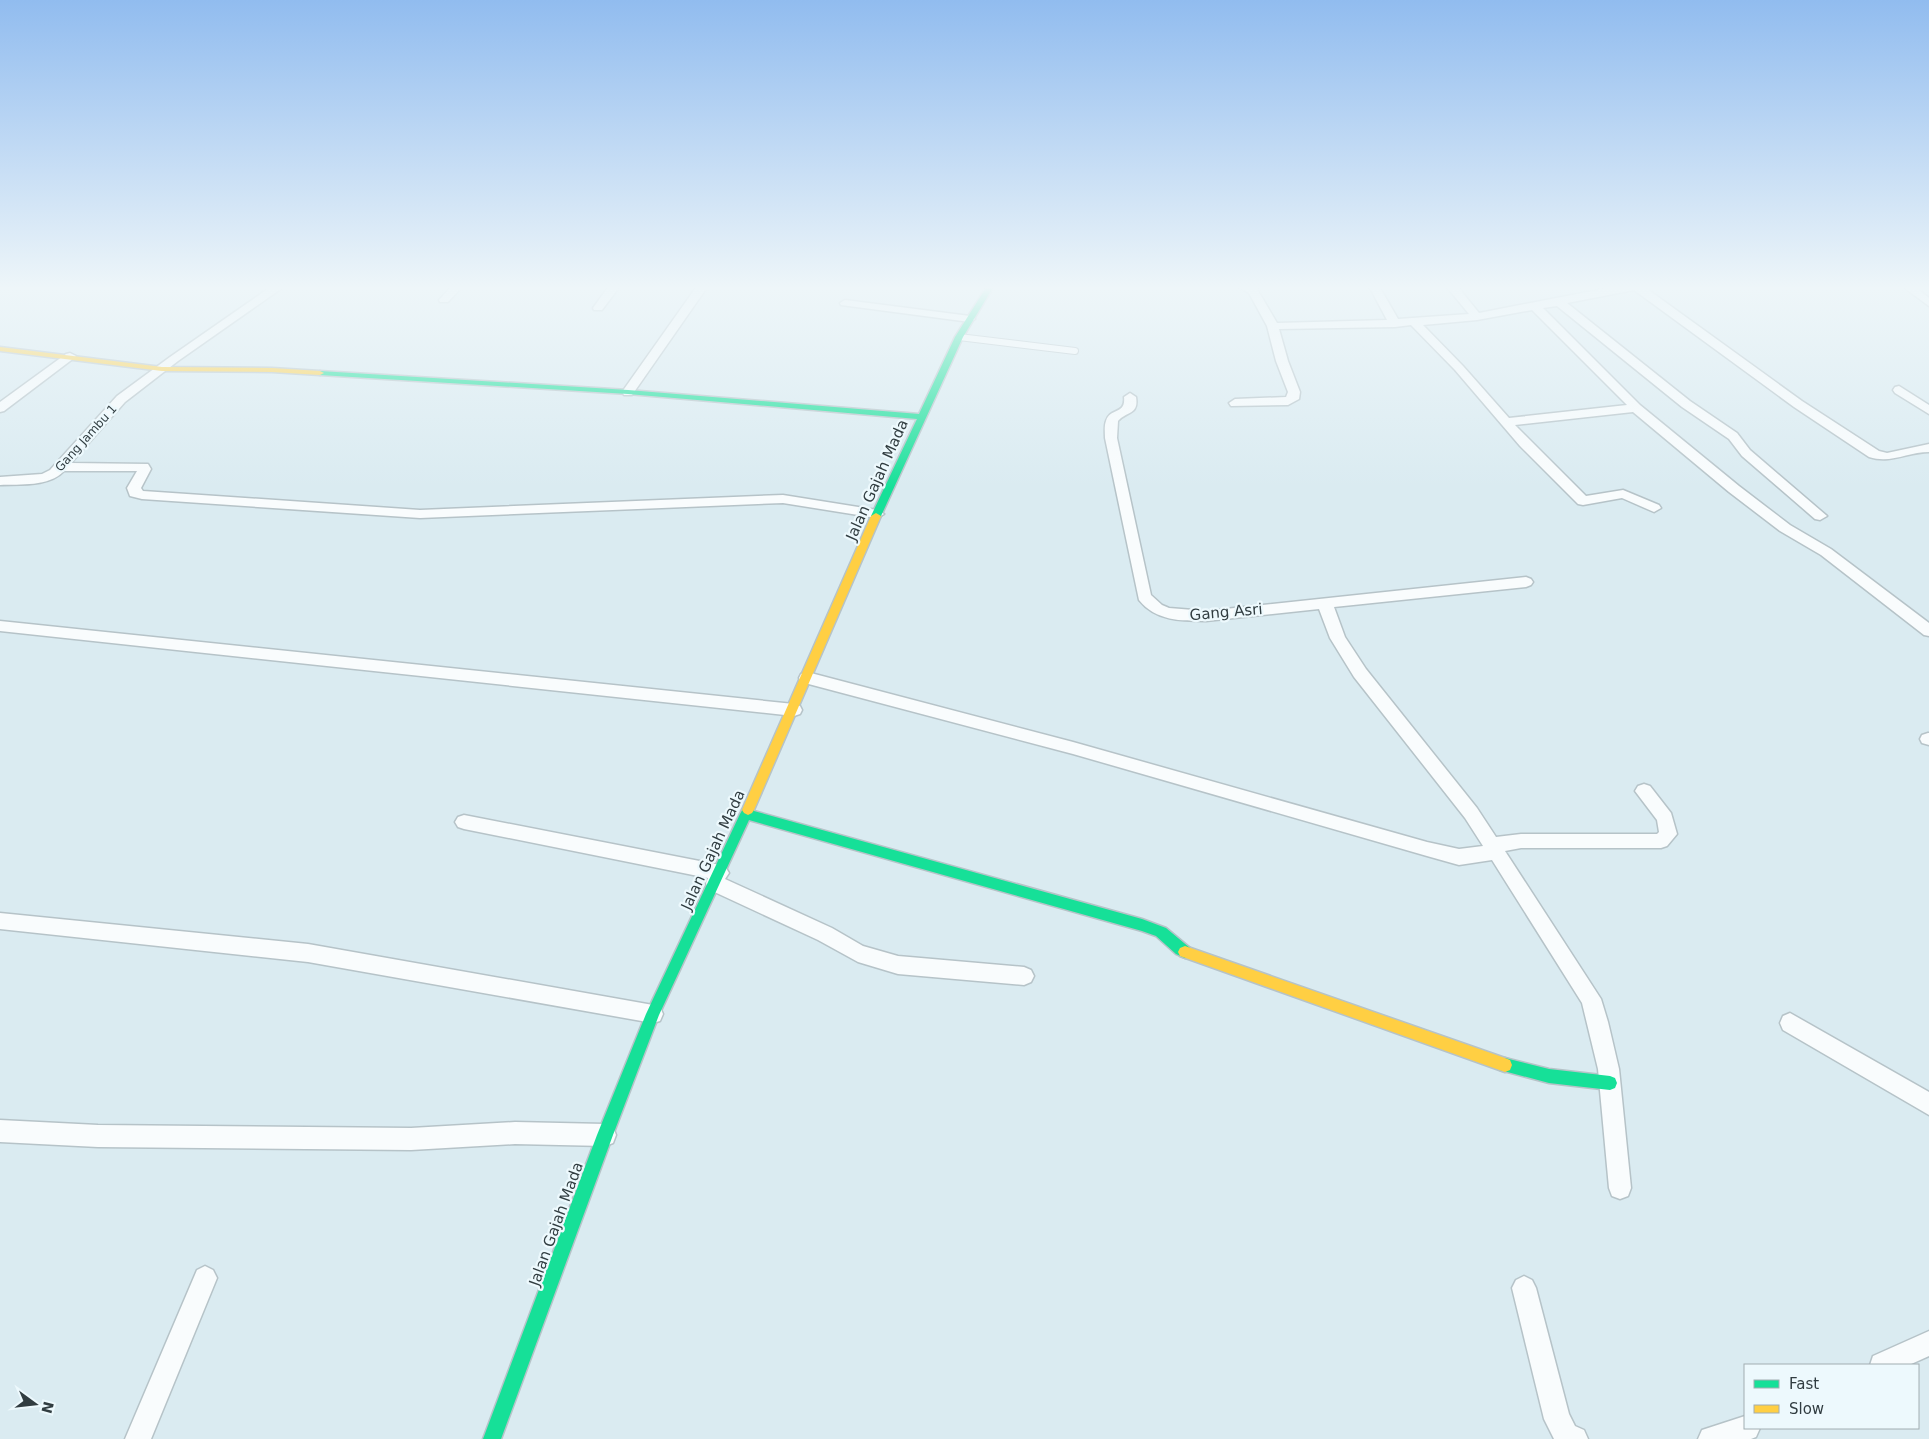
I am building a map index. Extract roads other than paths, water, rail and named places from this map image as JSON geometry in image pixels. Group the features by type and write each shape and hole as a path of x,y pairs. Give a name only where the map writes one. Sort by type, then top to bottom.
{"street":[{"path":"42,353 162,369 272,370 628,392 922,417"},
{"name":"Gang Jambu 1","path":"0,482 50,476 62,467 90,432 121,399 185,353"},
{"path":"628,392 655,353"},
{"name":"Jalan Gajah Mada","path":"492,1439 605,1135 653,1014 718,878 794,710 877,514 952,353"},
{"path":"1235,403 1288,401 1293,399 1294,392 1280,353"},
{"path":"1444,353 1560,480 1584,501 1623,494 1654,508"},
{"path":"1581,353 1636,408 1770,517 1826,552 1929,631"},
{"path":"1623,353 1686,404 1733,436 1746,454 1820,516"},
{"path":"1728,353 1791,399 1874,454 1885,457 1929,448"},
{"path":"0,408 70,356"},
{"path":"1899,390 1929,410"},
{"name":"Gang Asri","path":"1130,397 1128,410 1116,416 1112,421 1111,438 1144,596 1149,604 1157,610 1175,616 1206,616 1526,582"},
{"path":"1506,422 1636,408"},
{"path":"62,467 112,466 143,468 145,469 134,488 135,493 142,495 364,511 420,514 783,499 877,514"},
{"path":"1324,602 1338,638 1360,673 1472,813 1590,999 1600,1025 1610,1083 1620,1188"},
{"path":"1910,616 1929,613"},
{"path":"0,626 794,710"},
{"path":"807,678 1073,748 1426,849 1460,857 1521,841 1660,841 1668,834 1665,818 1644,791"},
{"path":"746,814 1142,924 1161,932 1181,950 1503,1064 1549,1076 1610,1083"},
{"path":"464,822 718,878 826,934 858,953 898,965 1024,976"},
{"path":"0,921 308,953 653,1014"},
{"path":"1790,1022 1929,1104"},
{"path":"0,1132 98,1136 401,1138 515,1133 605,1135"},
{"path":"138,1439 205,1278"},
{"path":"1524,1288 1556,1419 1566,1435 1575,1439"},
{"path":"1884,1364 1929,1342"},
{"path":"1710,1439 1744,1429"}]}
